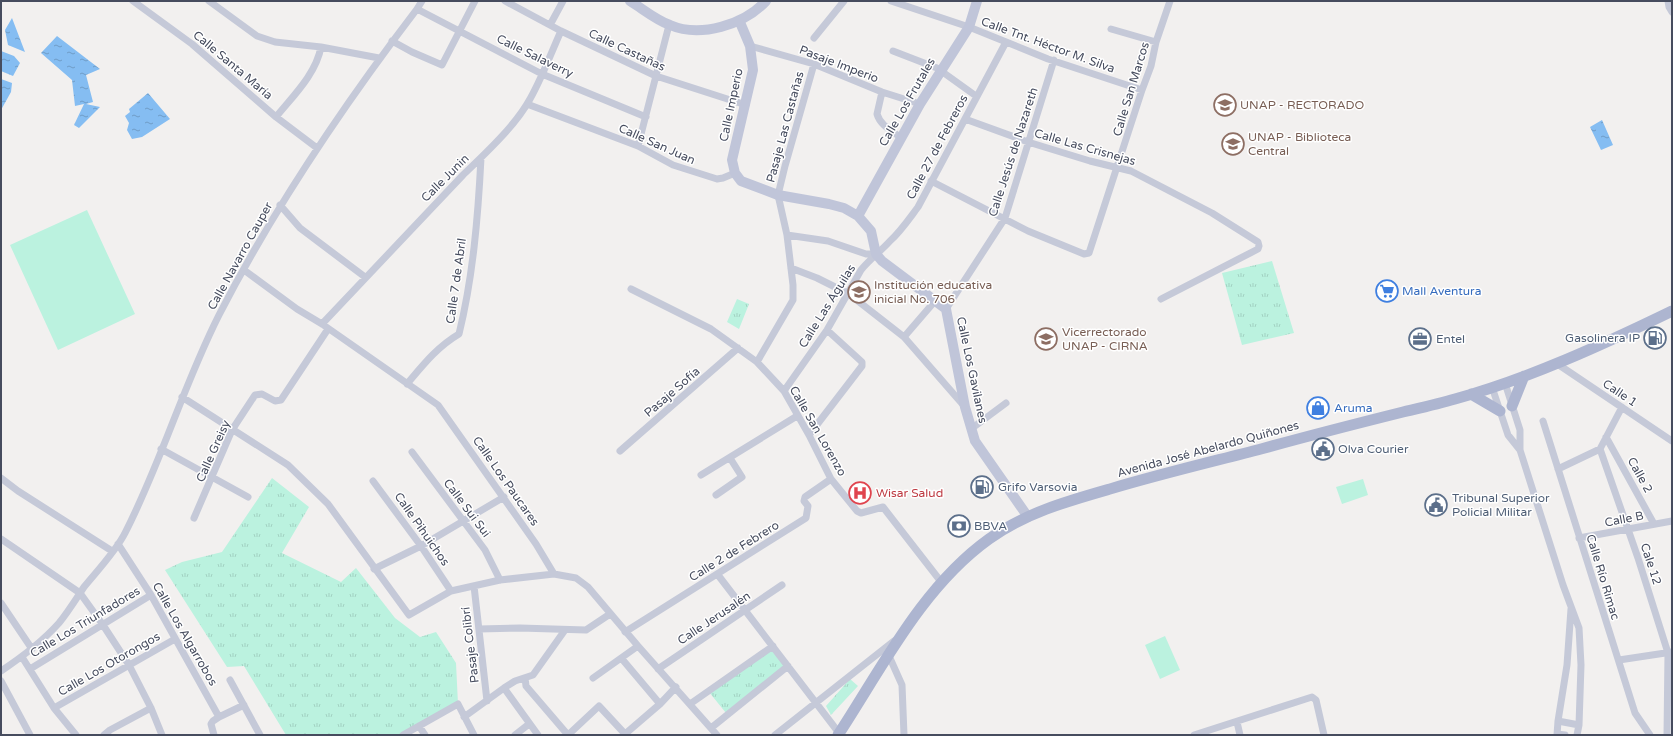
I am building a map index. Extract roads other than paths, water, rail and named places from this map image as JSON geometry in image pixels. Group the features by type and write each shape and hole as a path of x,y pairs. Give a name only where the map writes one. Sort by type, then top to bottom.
{"main road":[{"name":"Avenida José Abelardo Quiñones","path":"839,734 924,604 967,558 987,540 1006,528 1061,503 1126,484 1471,394 1505,383 1556,363 1672,311"},
{"path":"1512,406 1524,376"},
{"path":"1471,394 1500,411"}],"street":[{"name":"Calle Santa María","path":"134,1 192,44 276,117 316,148"},
{"path":"209,1 257,36 275,42 320,52 379,58"},
{"name":"Calle Navarro Cauper","path":"112,551 118,544 147,488 182,397 219,316 280,205 316,148 379,58 422,1"},
{"path":"392,41 412,52 442,65 476,1"},
{"name":"Calle Castañas","path":"505,1 561,31 656,76 746,106"},
{"path":"550,25 563,1"},
{"path":"630,1 669,25 688,30 714,28 739,20 753,13 766,1"},
{"path":"814,38 844,1"},
{"name":"Calle Tnt. Héctor M. Silva","path":"891,1 969,27 1054,60 1142,90"},
{"name":"Calle Los Frutales","path":"858,216 900,137 940,70 969,27 977,1"},
{"name":"Calle San Marcos","path":"1005,218 1028,231 1084,254 1090,252 1151,66 1156,42 1170,1"},
{"path":"1668,1 1672,12"},
{"name":"Calle Salaverry","path":"417,9 542,74 646,117"},
{"name":"Calle Imperio","path":"735,173 732,160 746,106 753,70 750,46 739,20"},
{"path":"638,146 669,25"},
{"path":"1111,29 1156,42"},
{"name":"Calle Junin","path":"322,324 463,175 481,158 515,120 527,104 561,31"},
{"name":"Calle 27 de Febreros","path":"876,254 906,225 918,207 1006,42"},
{"name":"Pasaje Imperio","path":"750,46 814,64 882,92 920,104"},
{"path":"894,51 937,68 976,96"},
{"path":"276,117 307,79 320,52"},
{"name":"Calle Jesús de Nazareth","path":"946,309 1005,218 1054,60"},
{"name":"Pasaje Las Castañas","path":"778,196 814,64"},
{"path":"882,92 877,114 878,117 884,126 900,137"},
{"name":"Calle San Juan","path":"527,104 638,146 673,165 710,177 723,178 735,173"},
{"name":"Calle Las Crisnejas","path":"965,119 1028,142 1090,161 1131,171 1212,213 1258,242 1258,249 1161,300"},
{"name":"Calle 7 de Abril","path":"407,384 432,354 446,342 459,334 468,296 479,196 481,158"},
{"path":"735,173 741,181 778,196 829,204 844,208 858,216 871,231 876,254 866,254 828,241 787,235"},
{"path":"932,180 1005,218"},
{"path":"756,362 793,300 787,235 778,196"},
{"path":"280,205 300,228 365,278"},
{"name":"Calle Las Águilas","path":"784,391 827,330 861,270 876,254"},
{"name":"Calle Los Gavilanes","path":"876,254 882,261 946,309 965,407 975,441 1028,517"},
{"path":"791,268 817,278 848,294 904,337 965,407"},
{"name":"Calle Los Paucares","path":"244,270 297,309 322,324 438,405 504,497 536,544 554,574"},
{"name":"Calle San Lorenzo","path":"631,289 711,329 756,362 784,391 831,479 858,512 883,507 942,583"},
{"path":"904,337 935,301"},
{"name":"Calle Greisy","path":"194,518 232,430 255,395 262,394 275,401 281,400 328,329"},
{"path":"809,436 862,366 862,362 827,330"},
{"name":"Pasaje Sofía","path":"620,452 738,348"},
{"name":"Calle 1","path":"1556,363 1672,441"},
{"path":"1505,383 1520,430 1520,450 1563,585 1579,628 1581,666 1577,735"},
{"path":"1492,387 1508,435 1520,450"},
{"path":"182,397 288,465 328,504 374,570 409,615 451,591 500,580 554,574 576,578 588,587 625,632 676,687 717,735"},
{"path":"971,429 1006,403"},
{"path":"1558,469 1600,449 1622,407"},
{"path":"701,475 797,416"},
{"name":"Calle Río Rimac","path":"1543,421 1635,713 1650,735"},
{"name":"Calle 2","path":"1606,436 1654,524"},
{"path":"161,449 248,497"},
{"name":"Cale 12","path":"1600,449 1670,653 1670,692 1667,735"},
{"name":"Calle Sui Sui","path":"412,452 485,550 500,580"},
{"path":"716,495 742,477 730,458"},
{"path":"1,478 18,491 112,551 60,622 32,649 1,671"},
{"name":"Calle 2 de Febrero","path":"625,632 718,575 806,518 808,506 804,501 805,497 831,479"},
{"name":"Calle Pihuichos","path":"373,481 421,546 451,591"},
{"path":"374,570 421,546 504,497"},
{"name":"Calle B","path":"1579,538 1672,522"},
{"path":"1,539 80,593 103,624 129,665 162,735"},
{"name":"Calle Los Algarrobos","path":"118,544 151,595 219,717"},
{"path":"718,575 839,734"},
{"name":"Calle Jerusalén","path":"658,669 782,585"},
{"name":"Pasaje Colibrí","path":"474,586 487,701"},
{"name":"Calle Los Triunfadores","path":"30,669 151,595"},
{"path":"1,603 32,649"},
{"path":"1565,735 1557,735 1567,665 1571,607"},
{"path":"479,629 520,628 586,630 610,614"},
{"path":"464,717 515,681 533,675 565,630"},
{"path":"775,735 904,633"},
{"name":"Calle Los Otorongos","path":"54,708 175,639"},
{"path":"593,678 622,659 638,646"},
{"path":"690,704 773,646"},
{"path":"1619,660 1670,653"},
{"path":"889,656 902,685 904,735"},
{"path":"22,657 54,708 76,735"},
{"path":"622,659 660,704"},
{"path":"711,728 788,666"},
{"path":"525,678 526,686 568,735 599,706 624,735 660,704 676,687"},
{"path":"230,680 260,735"},
{"path":"1,681 30,735"},
{"path":"504,688 538,735"},
{"path":"1194,735 1311,697 1316,700 1324,735"},
{"path":"403,735 458,704 474,735"},
{"path":"214,735 211,724 213,721 244,705"},
{"path":"104,735 150,708"},
{"path":"1558,721 1578,725"},
{"path":"1237,722 1240,735"},
{"path":"515,735 529,724"},
{"path":"420,726 425,735"}],"water":[{"path":"12,18 25,52 8,45 5,30"},
{"path":"57,36 100,69 86,75 93,102 86,104 100,107 79,128 74,125 84,104 75,106 72,80 41,53"},
{"path":"1,51 14,56 20,63 13,76 1,71"},
{"path":"1,79 12,83 11,92 1,110"},
{"path":"148,93 170,119 142,137 132,139 127,130 129,123 125,116 130,112 129,109"},
{"path":"1602,120 1613,145 1601,150 1590,127"}],"place":[{"name":"UNAP - RECTORADO","path":"1225,105"},
{"name":"UNAP - Biblioteca Central","path":"1233,144"},
{"name":"Mall Aventura","path":"1387,291"},
{"name":"Institución educativa inicial No. 706","path":"859,292"},
{"name":"Gasolinera IP","path":"1655,338"},
{"name":"Vicerrectorado UNAP - CIRNA","path":"1046,339"},
{"name":"Entel","path":"1420,339"},
{"name":"Aruma","path":"1318,408"},
{"name":"Olva Courier","path":"1323,449"},
{"name":"Grifo Varsovia","path":"982,487"},
{"name":"Wisar Salud","path":"860,493"},
{"name":"Tribunal Superior Policial Militar","path":"1436,505"},
{"name":"BBVA","path":"959,526"}]}
